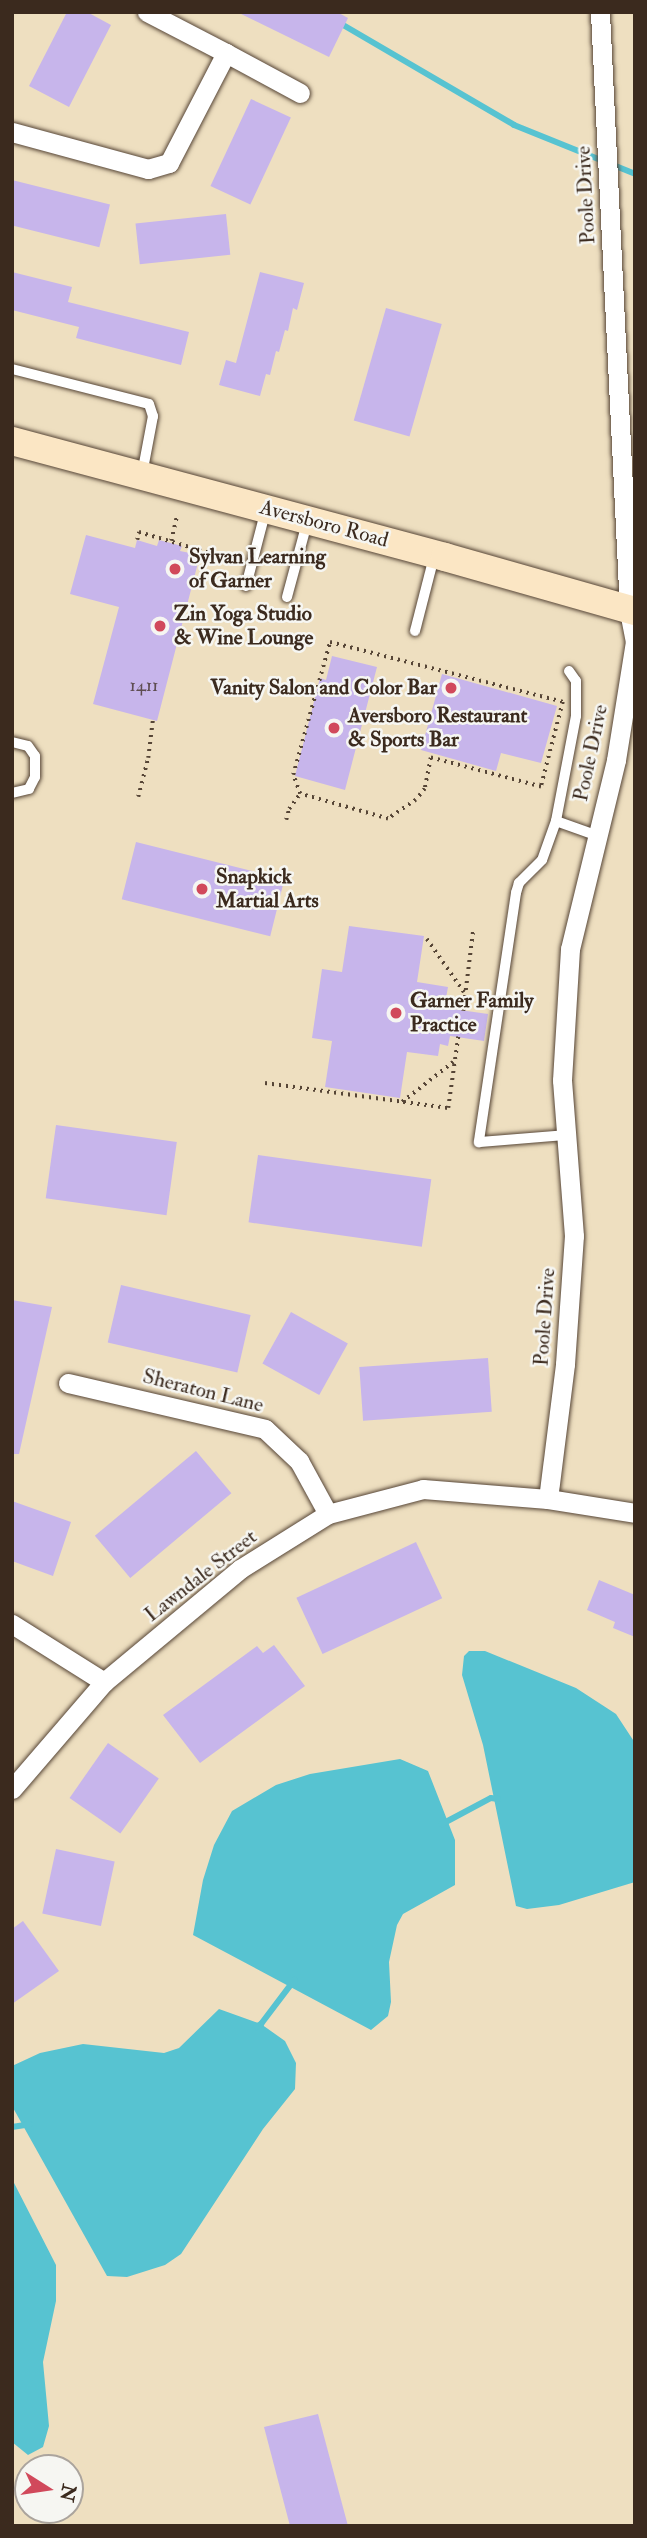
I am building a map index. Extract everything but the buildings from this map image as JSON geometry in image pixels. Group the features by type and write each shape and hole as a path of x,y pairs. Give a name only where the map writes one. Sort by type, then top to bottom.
{"street":[{"path":"148,12 300,93"},
{"name":"Poole Drive","path":"548,1499 565,1364 574,1236 562,1080 570,949 596,835 625,762 635,642 629,486 600,12"},
{"path":"12,132 148,169 169,163 226,53"},
{"name":"Aversboro Road","path":"12,441 632,610"},
{"name":"Sheraton Lane","path":"68,1383 264,1429 299,1461 328,1514"},
{"name":"Lawndale Street","path":"12,1789 104,1682 240,1569 328,1514 423,1489 548,1499 635,1513"},
{"path":"12,1624 104,1682"}],"lane":[{"path":"12,369 149,404 153,416 142,477"},
{"path":"246,586 266,509"},
{"path":"287,597 307,520"},
{"path":"415,631 434,554"},
{"path":"566,1135 479,1142 516,893 519,883 542,860 556,821 576,716 576,681 569,671"},
{"path":"12,742 28,746 35,756 35,777 29,789 12,793"},
{"path":"556,821 596,835"}],"path":[{"path":"171,541 177,516"},
{"path":"137,540 139,532 220,556"},
{"path":"330,642 563,702 541,787 431,758 425,789 416,800 388,819 300,794 293,775 330,642"},
{"path":"138,797 148,758 153,720"},
{"path":"286,820 289,808 300,794"},
{"path":"463,1011 472,929"},
{"path":"427,939 465,993"},
{"path":"265,1083 448,1108 458,1037"},
{"path":"402,1102 455,1061"}],"water":[{"path":"469,1651 485,1651 576,1688 616,1714 635,1743 635,1882 559,1905 527,1909 516,1906 483,1745 462,1675 464,1656"},
{"path":"400,1759 428,1771 455,1840 455,1885 403,1914 397,1925 389,1962 391,2002 388,2016 371,2030 193,1935 203,1880 214,1845 232,1811 276,1785 310,1774"},
{"path":"219,2009 261,2024 285,2041 296,2063 295,2089 263,2129 181,2254 165,2265 127,2277 107,2276 12,2106 12,2066 40,2053 83,2044 164,2053 179,2048"},
{"path":"12,2179 56,2265 56,2301 43,2362 49,2426 43,2447 27,2454 12,2442"}],"waterway":[{"path":"338,22 514,125 635,174"},
{"path":"442,1824 491,1798 498,1799"},
{"path":"256,2027 295,1979"},
{"path":"12,2127 30,2124"}],"place":[{"name":"Sylvan Learning of Garner","path":"175,569"},
{"name":"Zin Yoga Studio & Wine Lounge","path":"160,626"},
{"name":"Vanity Salon and Color Bar","path":"451,688"},
{"name":"Aversboro Restaurant & Sports Bar","path":"334,728"},
{"name":"Snapkick Martial Arts","path":"202,889"},
{"name":"Garner Family Practice","path":"396,1013"}]}
